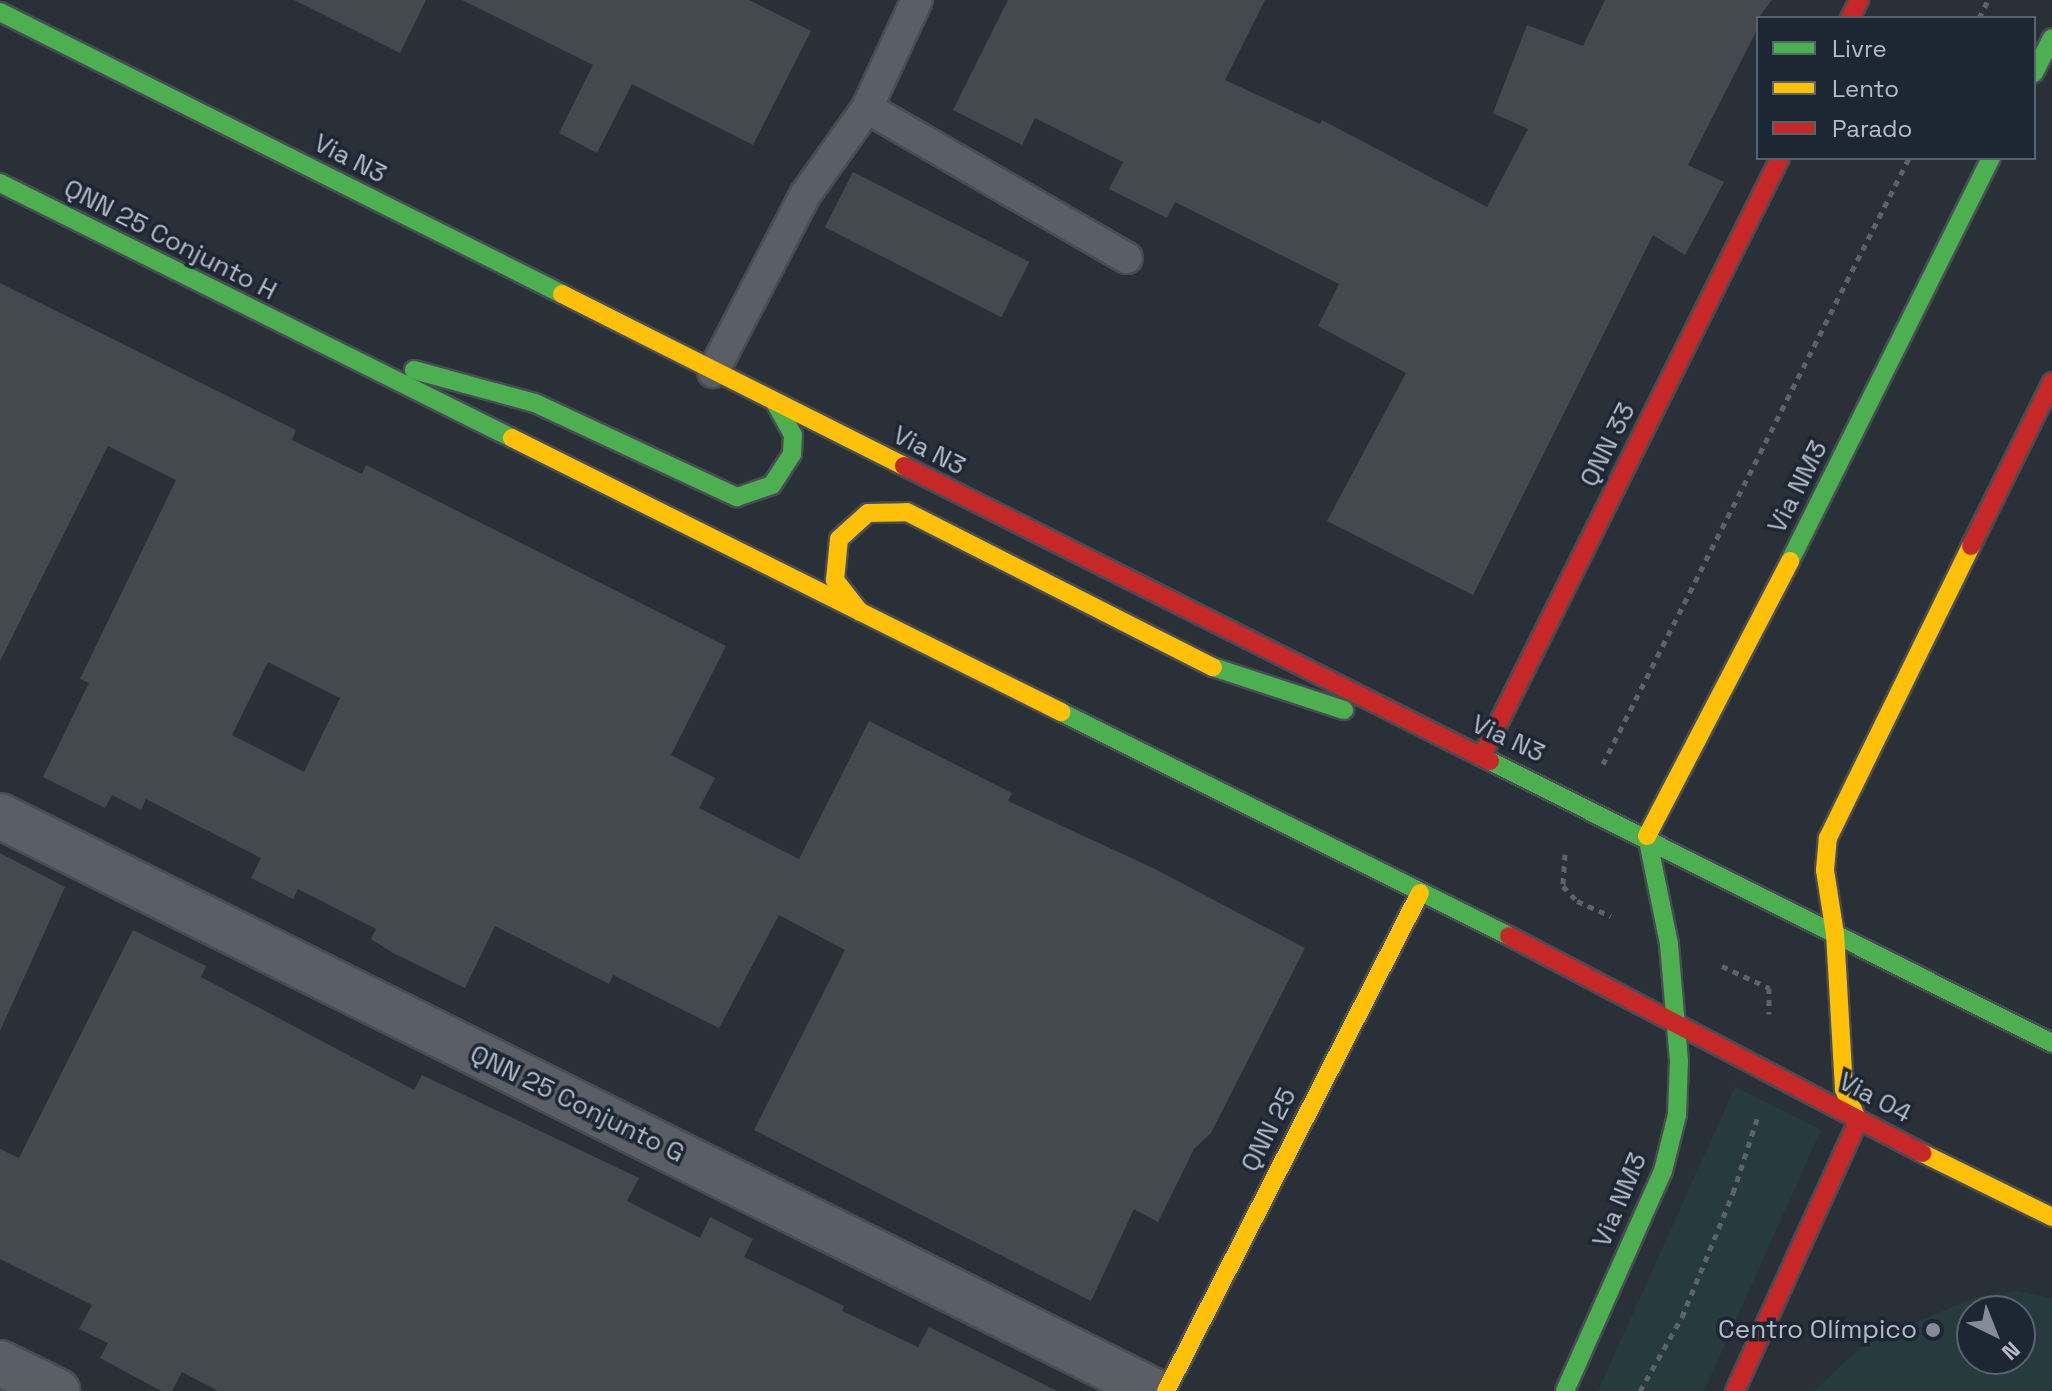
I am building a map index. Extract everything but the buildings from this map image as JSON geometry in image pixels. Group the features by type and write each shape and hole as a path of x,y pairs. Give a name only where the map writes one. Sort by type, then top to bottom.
{"main road":[{"name":"Via N3","path":"0,12 1450,741 1483,754 1647,836 1835,934"},
{"path":"2036,69 2052,38"},
{"name":"QNN 33","path":"1483,754 1779,160"},
{"name":"Via NM3","path":"1565,1391 1663,1171 1677,1115 1676,1019 1669,944 1647,836 1697,747 1990,160"},
{"name":"QNN 25 Conjunto H","path":"0,183 316,343"},
{"path":"316,343 535,403 737,497 772,485 792,454 793,435 775,403"},
{"path":"316,343 1676,1019"},
{"path":"1735,1391 1858,1121 1844,1089 1835,934 1825,870 1835,816 2052,382"},
{"path":"860,612 845,599 835,580 839,539 868,513 907,512 1234,678 1450,741"},
{"name":"QNN 25","path":"1166,1391 1420,893"},
{"path":"1835,934 2052,1043"},
{"name":"Via O4","path":"1676,1019 1858,1121 2052,1217"}],"street":[{"name":"QNN 25 Conjunto G","path":"0,816 1154,1391"},
{"path":"0,1363 57,1391"}],"lane":[{"path":"713,372 805,195 867,108 917,0"},
{"path":"867,108 1127,258"}],"green space":[{"path":"1735,1087 1821,1130 1704,1391 1598,1391"},
{"name":"Centro Olímpico","path":"2017,1291 2052,1298 2052,1391 1815,1391 1864,1344 1956,1305 1956,1375 2036,1375 2036,1295 1990,1295"}],"traffic: fast":[{"path":"0,12 562,294"},
{"path":"2036,69 2052,38"},
{"path":"1790,561 1990,160"},
{"path":"0,183 512,438"},
{"path":"414,370 535,403 737,497 772,485 792,454 793,435 775,403"},
{"path":"1213,667 1344,710"},
{"path":"1061,712 1509,936"},
{"path":"1490,761 2052,1043"},
{"path":"1565,1391 1663,1171 1677,1115 1679,1061 1669,944 1647,836"}],"traffic: slow":[{"path":"562,294 904,466"},
{"path":"512,438 1061,712"},
{"path":"860,612 835,580 839,539 868,513 907,512 1213,667"},
{"path":"1858,1121 1844,1089 1835,934 1825,870 1828,838 1971,546"},
{"path":"1647,836 1790,561"},
{"path":"1166,1391 1420,893"},
{"path":"1922,1153 2052,1217"}],"traffic: jam":[{"path":"1851,16 1859,0"},
{"path":"1483,754 1779,160"},
{"path":"1971,546 2052,382"},
{"path":"904,466 1490,761"},
{"path":"1509,936 1922,1153"},
{"path":"1735,1391 1858,1121"}],"place":[{"name":"Centro Olímpico","path":"1933,1330"}]}
